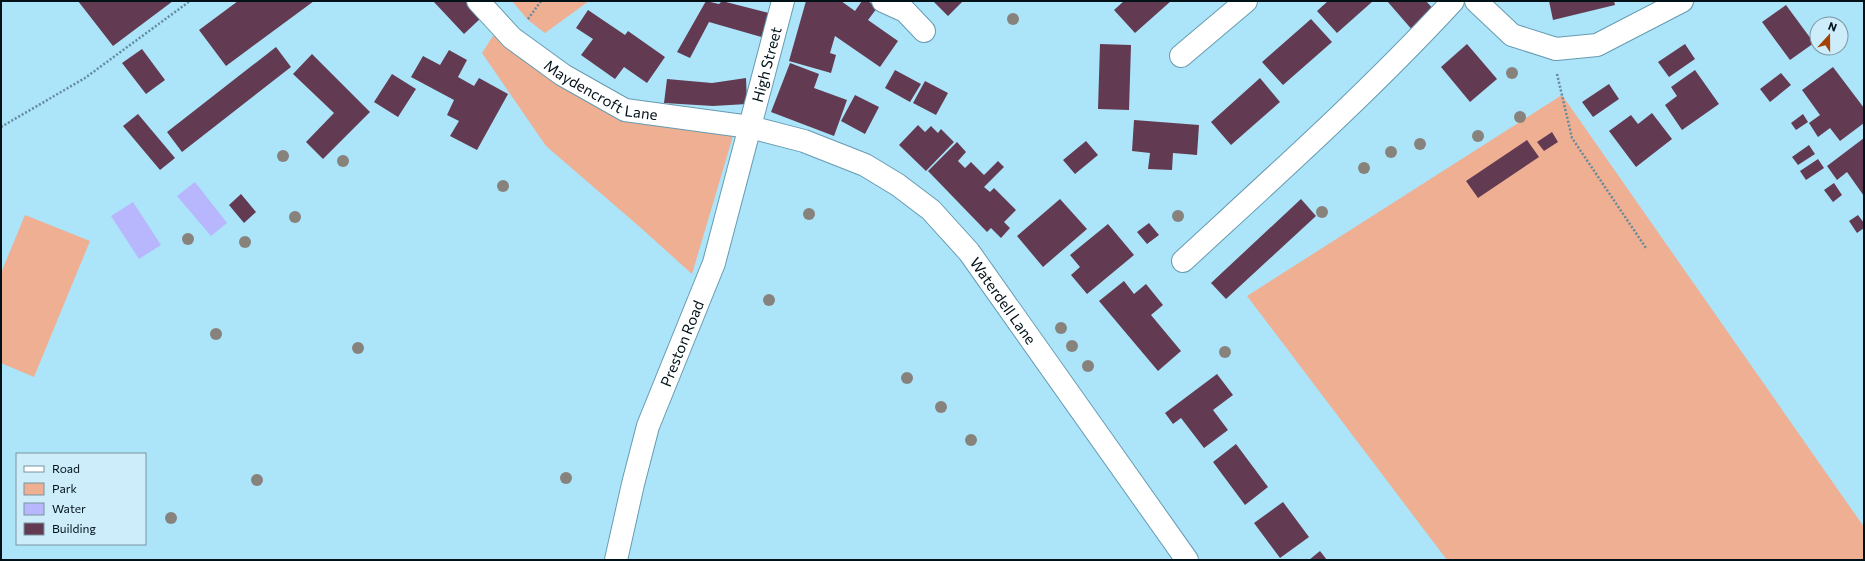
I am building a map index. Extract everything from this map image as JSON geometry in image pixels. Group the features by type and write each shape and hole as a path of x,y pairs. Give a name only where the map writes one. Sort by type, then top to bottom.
{"street":[{"name":"Maydencroft Lane","path":"478,1 512,38 564,75 625,110 750,127"},
{"name":"High Street","path":"750,127 783,1"},
{"path":"883,1 905,11 924,31"},
{"path":"1181,56 1246,1"},
{"path":"1183,261 1357,100 1416,41 1453,1"},
{"path":"1476,1 1512,35 1556,49 1597,45 1682,1"},
{"name":"Preston Road","path":"616,560 648,426 714,263 750,127"},
{"name":"Waterdell Lane","path":"750,127 804,141 865,165 898,185 931,210 969,252 1187,560"}],"path":[{"path":"1,127 85,78 190,1"},
{"path":"1556,49 1558,77 1572,138 1646,248"}],"green space":[{"path":"512,1 589,1 545,33 528,20"},
{"path":"495,33 585,100 733,136 692,274 546,146 482,53"},
{"path":"1562,95 1864,527 1864,560 1447,560 1247,296"},
{"path":"25,215 90,241 34,377 1,363 1,273"}],"water":[{"path":"195,182 227,223 211,236 177,196"},
{"path":"133,202 161,245 139,259 111,216"}],"building":[{"path":"78,1 173,1 113,46"},
{"path":"238,1 314,1 226,66 199,30"},
{"path":"433,1 467,1 482,17 464,34"},
{"path":"706,1 719,4 722,1 773,14 765,38 709,22 690,58 677,52"},
{"path":"806,1 841,1 855,11 862,1 868,1 877,8 868,20 898,41 880,67 835,36 830,53 836,55 831,73 789,61"},
{"path":"933,1 963,1 948,16"},
{"path":"1124,1 1171,1 1135,33 1114,10"},
{"path":"1328,1 1373,1 1337,33 1317,11"},
{"path":"1387,1 1426,1 1436,12 1414,32"},
{"path":"1549,1 1614,1 1615,5 1553,20"},
{"path":"1786,5 1809,36 1809,47 1790,60 1762,22"},
{"path":"588,10 625,35 628,31 665,57 647,83 624,67 615,79 581,55 593,39 576,28"},
{"path":"1311,19 1332,42 1283,85 1262,62"},
{"path":"1100,44 1131,45 1129,110 1098,109"},
{"path":"1467,44 1497,79 1470,102 1441,67"},
{"path":"1685,44 1695,59 1669,77 1658,62"},
{"path":"276,47 291,67 182,152 167,132"},
{"path":"142,49 165,80 146,94 122,63"},
{"path":"449,50 467,60 458,77 474,86 479,78 508,94 477,150 450,136 459,121 447,115 454,100 411,77 423,56 440,65"},
{"path":"312,54 370,112 323,159 306,142 334,113 293,74"},
{"path":"790,63 819,74 814,88 847,100 834,136 771,112"},
{"path":"1833,67 1864,108 1864,123 1840,141 1830,128 1818,137 1809,123 1820,115 1802,90"},
{"path":"895,70 921,84 910,102 885,88"},
{"path":"1695,70 1719,104 1682,130 1665,105 1677,96 1671,87"},
{"path":"1781,73 1791,85 1770,102 1760,89"},
{"path":"392,74 416,89 398,117 374,102"},
{"path":"746,78 747,104 713,106 664,103 667,79 712,83"},
{"path":"1260,78 1280,102 1231,145 1211,122"},
{"path":"925,81 948,93 936,115 913,103"},
{"path":"1609,84 1619,99 1593,117 1582,102"},
{"path":"855,95 879,107 865,134 841,121"},
{"path":"1652,113 1672,139 1636,167 1609,131 1631,115 1638,124"},
{"path":"138,114 175,158 160,170 123,126"},
{"path":"1803,114 1808,122 1796,130 1791,123"},
{"path":"1134,120 1199,125 1197,155 1173,153 1172,170 1148,169 1150,153 1132,151"},
{"path":"918,125 925,132 931,126 938,133 941,129 954,142 926,171 899,145"},
{"path":"1552,132 1558,142 1544,151 1537,142"},
{"path":"1864,138 1864,196 1847,172 1837,180 1827,166"},
{"path":"1527,140 1539,157 1478,198 1466,181"},
{"path":"1086,141 1098,155 1075,174 1063,160"},
{"path":"957,142 966,152 958,161 965,168 971,162 984,175 998,161 1004,167 984,187 990,192 994,188 1016,210 1004,222 1010,228 1001,238 991,228 987,232 928,171"},
{"path":"1809,145 1815,154 1798,165 1792,157"},
{"path":"1818,159 1824,168 1806,180 1800,171"},
{"path":"1834,183 1842,195 1833,202 1824,190"},
{"path":"241,194 256,212 244,223 229,205"},
{"path":"1060,199 1087,229 1043,267 1017,236"},
{"path":"1301,199 1316,216 1226,299 1211,283"},
{"path":"1858,215 1864,223 1864,228 1857,233 1849,221"},
{"path":"1149,223 1159,235 1147,244 1137,232"},
{"path":"1108,224 1134,255 1087,294 1071,275 1080,267 1070,255"},
{"path":"1124,281 1134,294 1146,284 1163,305 1151,315 1181,351 1158,371 1099,301"},
{"path":"1217,374 1233,395 1213,410 1228,430 1204,448 1181,418 1173,424 1165,413"},
{"path":"1236,444 1268,487 1245,505 1213,462"},
{"path":"1283,502 1309,537 1280,558 1254,523"},
{"path":"1320,551 1327,560 1309,560"}]}
